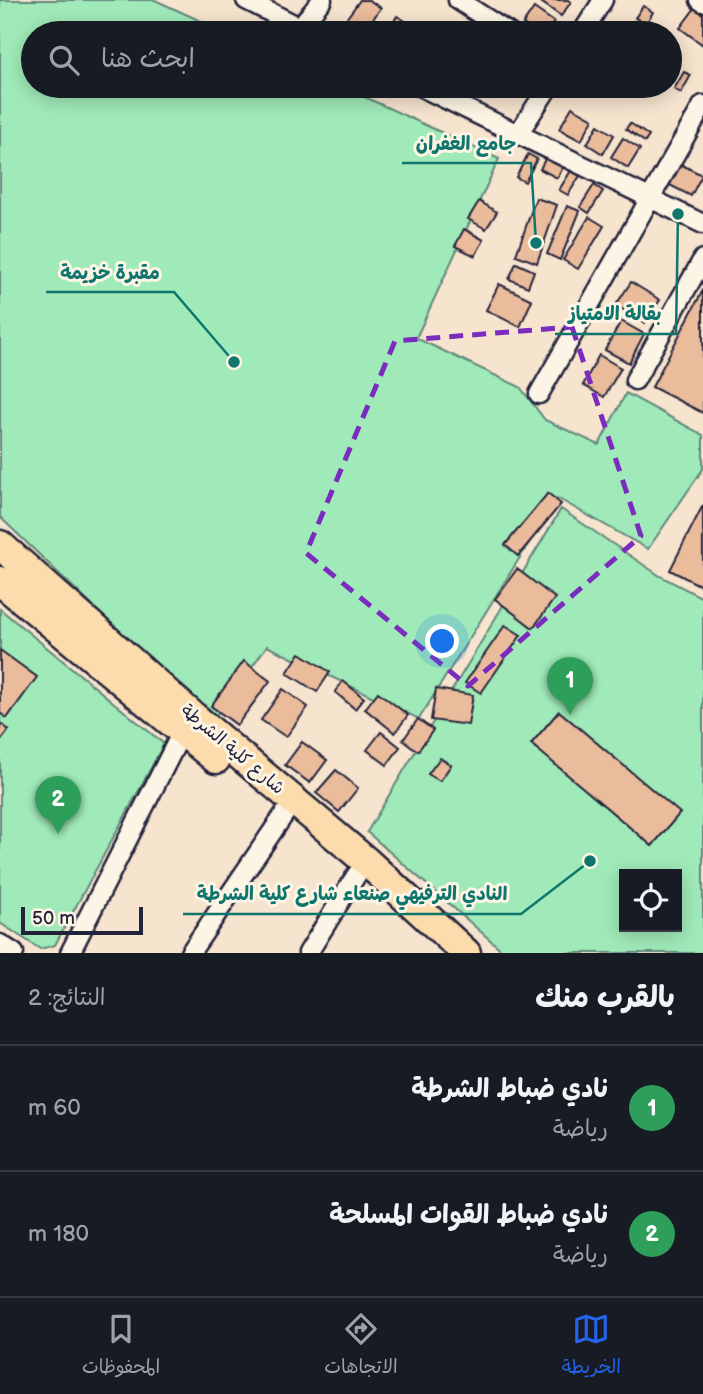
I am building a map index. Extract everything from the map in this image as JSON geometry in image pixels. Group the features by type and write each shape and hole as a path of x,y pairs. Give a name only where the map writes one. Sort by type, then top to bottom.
{"main road":[{"name":"شارع كلية الشرطة","path":"0,545 194,717 367,862 466,953"},
{"name":"شارع كلية الشرطة","path":"0,580 182,732 285,813 443,953"}],"street":[{"path":"246,0 287,21"},
{"path":"310,21 322,0"},
{"path":"458,0 490,21"},
{"path":"590,21 603,0"},
{"path":"444,98 703,224"},
{"path":"518,134 541,98"},
{"path":"539,394 703,105"},
{"path":"635,380 703,259"},
{"path":"69,953 182,732"},
{"path":"190,953 285,813"},
{"path":"308,953 357,874"},
{"path":"0,944 14,953"}],"highlighted area":[{"path":"572,327 641,536 468,686 306,553 395,341"}],"green space":[{"path":"0,0 155,0 201,21 21,21 21,98 367,98 499,159 416,338 520,387 545,420 599,445 626,393 703,435 703,469 648,549 557,498 419,719 267,646 215,717 123,635 0,517"},
{"path":"561,509 660,576 703,598 703,953 505,953 367,832"},
{"path":"0,609 164,744 55,945 40,949 0,923"}],"building":[{"path":"360,0 369,0 381,8 371,21 346,19"},
{"path":"541,2 571,2 561,16"},
{"path":"643,6 653,12 648,21 635,18"},
{"path":"534,8 553,21 525,21"},
{"path":"695,8 703,14 703,45 682,29 682,25"},
{"path":"684,72 691,75 682,91"},
{"path":"572,107 593,119 581,141 559,129"},
{"path":"630,123 649,136 645,142 626,129"},
{"path":"598,125 614,135 603,154 587,144"},
{"path":"623,138 640,149 628,168 611,157"},
{"path":"528,154 537,159 525,182 516,177"},
{"path":"546,157 564,166 557,178 540,169"},
{"path":"674,161 702,175 691,196 664,182"},
{"path":"572,169 581,174 568,195 559,190"},
{"path":"594,185 603,191 589,213 580,207"},
{"path":"536,198 557,205 537,263 516,255"},
{"path":"479,201 497,212 486,229 468,219"},
{"path":"567,206 580,211 560,260 547,254"},
{"path":"589,217 604,226 578,269 563,260"},
{"path":"464,229 484,240 475,256 455,246"},
{"path":"516,263 534,271 528,287 509,279"},
{"path":"631,282 660,300 645,323 616,305"},
{"path":"499,284 532,300 520,327 486,310"},
{"path":"703,290 703,413 652,387"},
{"path":"621,321 644,334 629,363 605,350"},
{"path":"599,355 621,368 604,397 583,385"},
{"path":"548,493 561,504 518,556 505,545"},
{"path":"703,505 703,587 670,570"},
{"path":"517,569 555,598 533,628 495,599"},
{"path":"505,625 521,635 481,693 465,683"},
{"path":"0,650 37,677 7,718 0,713"},
{"path":"300,653 330,672 317,692 287,673"},
{"path":"244,661 270,681 237,725 211,706"},
{"path":"343,681 364,698 355,709 335,692"},
{"path":"283,689 308,707 286,737 261,720"},
{"path":"436,689 473,695 468,725 431,720"},
{"path":"378,692 408,715 395,733 365,709"},
{"path":"559,711 680,813 652,846 531,744"},
{"path":"418,719 433,730 418,751 403,740"},
{"path":"0,723 9,730 0,742"},
{"path":"381,732 400,747 387,765 367,750"},
{"path":"302,742 327,760 310,783 285,765"},
{"path":"440,758 451,765 440,781 428,774"},
{"path":"336,770 358,788 339,812 316,793"}],"place":[{"name":"بقالة الامتياز","path":"678,214"},
{"name":"جامع الغفران","path":"536,243"},
{"name":"مقبرة خزيمة","path":"234,362"},
{"name":"نادي ضباط الشرطة","path":"570,715"},
{"name":"نادي ضباط القوات المسلحة","path":"58,834"},
{"name":"النادي الترفيهي صنعاء شارع كلية الشرطة","path":"590,861"}]}
